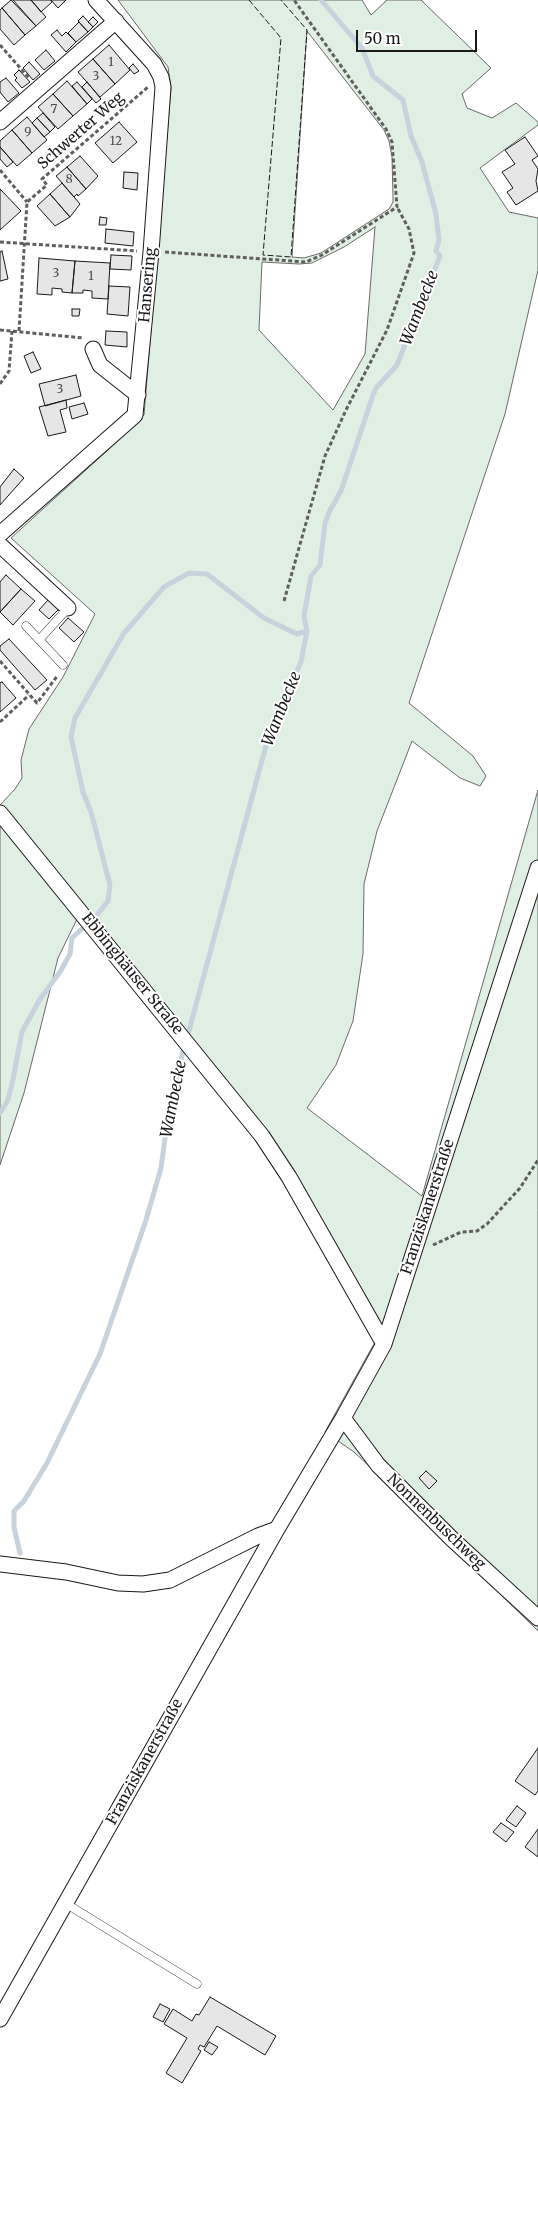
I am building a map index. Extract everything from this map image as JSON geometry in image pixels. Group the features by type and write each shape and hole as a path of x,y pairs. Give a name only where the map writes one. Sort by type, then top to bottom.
{"street":[{"name":"Hansering","path":"0,534 135,415 151,252 163,87 161,77 146,53 96,0"},
{"path":"0,122 116,21"},
{"path":"93,349 100,365 138,395"},
{"path":"0,545 68,608"},
{"name":"Ebbinghäuser Straße","path":"0,813 262,1136 290,1177 384,1344"},
{"name":"Franziskanerstraße","path":"0,2019 7,1991 65,1903 277,1529 344,1418 384,1344 538,868"},
{"name":"Nonnenbuschweg","path":"344,1418 378,1465 452,1539 538,1618"},
{"path":"0,1564 66,1572 118,1583 144,1584 161,1582 170,1580 258,1536 277,1529"}],"lane":[{"path":"39,640 68,608"},
{"path":"26,626 63,665"},
{"path":"65,1903 197,1984"}],"path":[{"path":"284,601 325,456 387,330 414,253 409,229 397,207 392,142 386,129 294,0"},
{"path":"0,45 39,89"},
{"name":"Schwerter Weg","path":"27,202 47,185 42,179 161,77"},
{"path":"0,170 27,202 19,332"},
{"path":"0,242 26,242 306,262 322,256 397,207"},
{"path":"0,330 87,338 93,349"},
{"path":"0,384 9,371 12,331"},
{"path":"0,661 37,703 57,678 63,665"},
{"path":"0,722 30,695"},
{"path":"412,1254 460,1232 477,1232 487,1224 520,1188 538,1160"}],"green space":[{"path":"118,0 362,0 371,15 387,0 421,0 491,68 462,94 467,108 492,118 516,103 538,122 538,125 480,168 509,212 538,218 538,270 505,414 409,703 473,756 486,776 480,786 460,778 412,741 377,831 364,884 363,954 353,1021 336,1065 307,1108 422,1196 538,790 538,1631 354,1452 325,1432 375,1342 270,1154 78,917 58,958 24,1093 0,1165 0,805 15,789 22,778 21,760 29,729 63,677 95,614 11,538 144,415 171,88 168,67","holes":["307,31 384,130 389,141 392,157 393,202 389,209 321,253 304,258 292,257","375,227 365,354 333,410 259,330 262,262 312,263 344,247"]}],"building":[{"path":"11,0 36,26 25,35 2,8"},
{"path":"13,0 31,0 46,17 36,26"},
{"path":"31,0 51,0 52,2 41,12"},
{"path":"51,0 66,0 58,8"},
{"path":"2,8 25,35 14,45 0,29 0,10"},
{"path":"83,16 93,27 88,32 78,21"},
{"path":"93,17 98,22 93,27 88,22"},
{"path":"79,22 88,32 76,42 68,33"},
{"path":"57,30 62,36 66,32 76,42 66,52 51,35"},
{"path":"109,45 130,70 115,84 93,59"},
{"path":"46,50 55,61 44,70 35,60"},
{"path":"93,59 115,84 100,97 78,72"},
{"path":"29,62 40,74 33,80 23,68"},
{"path":"133,64 139,71 134,74 129,68"},
{"path":"19,70 30,82 22,88 15,80 17,78 14,75"},
{"path":"6,78 19,93 8,102 0,92 0,82"},
{"path":"67,81 87,104 73,116 53,94"},
{"path":"77,82 92,99 87,104 72,86"},
{"path":"87,82 101,99 96,103 82,87"},
{"path":"53,94 73,116 58,129 38,107"},
{"path":"43,113 55,127 50,132 37,118"},
{"path":"27,117 47,140 32,153 12,130"},
{"path":"37,118 50,132 44,137 32,123"},
{"path":"119,122 137,142 113,163 95,143"},
{"path":"12,130 32,153 17,166 0,147 0,141"},
{"path":"525,137 538,156 532,160 538,169 536,181 538,191 516,205 507,192 513,188 502,172 515,164 505,150"},
{"path":"0,147 13,162 7,167 0,159"},
{"path":"80,156 98,176 86,189 67,167"},
{"path":"67,167 86,189 78,196 77,194 74,197 56,176"},
{"path":"124,172 138,173 137,190 123,188"},
{"path":"62,183 80,204 70,217 50,194"},
{"path":"0,189 21,211 0,230"},
{"path":"50,194 70,217 55,226 37,206"},
{"path":"100,217 107,218 106,225 99,225"},
{"path":"106,229 134,232 133,246 105,243"},
{"path":"2,251 8,279 0,281 0,252"},
{"path":"111,255 132,256 131,270 110,269"},
{"path":"39,258 75,261 72,293 52,288 52,295 37,294"},
{"path":"75,261 110,263 108,299 92,298 92,291 83,290 83,293 72,293"},
{"path":"109,286 130,287 128,316 107,314"},
{"path":"72,309 80,309 79,316 72,316"},
{"path":"106,331 127,332 127,347 105,345"},
{"path":"33,352 41,369 31,373 24,356"},
{"path":"76,375 81,396 45,406 39,384"},
{"path":"66,400 67,408 60,410 66,432 48,436 39,407"},
{"path":"84,403 88,414 72,419 69,407"},
{"path":"14,469 24,478 0,505 0,487"},
{"path":"6,575 21,589 0,612 0,582"},
{"path":"21,589 35,601 13,625 0,612"},
{"path":"48,600 59,609 49,619 39,610"},
{"path":"68,618 84,632 74,642 59,628"},
{"path":"9,639 47,680 35,690 0,650 0,646"},
{"path":"2,682 16,698 0,712 0,683"},
{"path":"426,1471 437,1481 429,1489 419,1478"},
{"path":"538,1748 538,1791 535,1795 515,1781"},
{"path":"517,1806 526,1813 516,1827 506,1820"},
{"path":"501,1823 514,1832 506,1842 493,1832"},
{"path":"538,1829 538,1857 525,1847"},
{"path":"210,1997 276,2036 265,2055 217,2026 204,2047 200,2045 198,2049 201,2051 182,2083 166,2073 187,2038 164,2024 173,2009 192,2021 196,2014 199,2015"},
{"path":"160,2004 170,2009 163,2022 153,2017"},
{"path":"209,2042 218,2047 212,2055 204,2050"}],"waterway":[{"name":"Wambecke","path":"187,1038 271,727 301,662 307,631 304,616 311,576 320,565 325,523 341,491 376,388 397,365 440,256 436,251 439,240 436,214 422,162 411,136 403,100 373,76 362,48 321,0"},
{"name":"Wambecke","path":"0,1113 8,1100 22,1032 40,999 60,972 70,954 72,938 97,915 108,901 110,885 91,812 83,792 71,737 75,718 124,633 164,587 189,573 207,574 264,618 297,634 307,631"},
{"name":"Wambecke","path":"20,1553 14,1527 14,1511 24,1501 47,1463 100,1354 146,1220 161,1168 166,1131 184,1046"}],"fence":[{"path":"249,0 281,38 263,255 291,257 307,30 281,0"}]}
